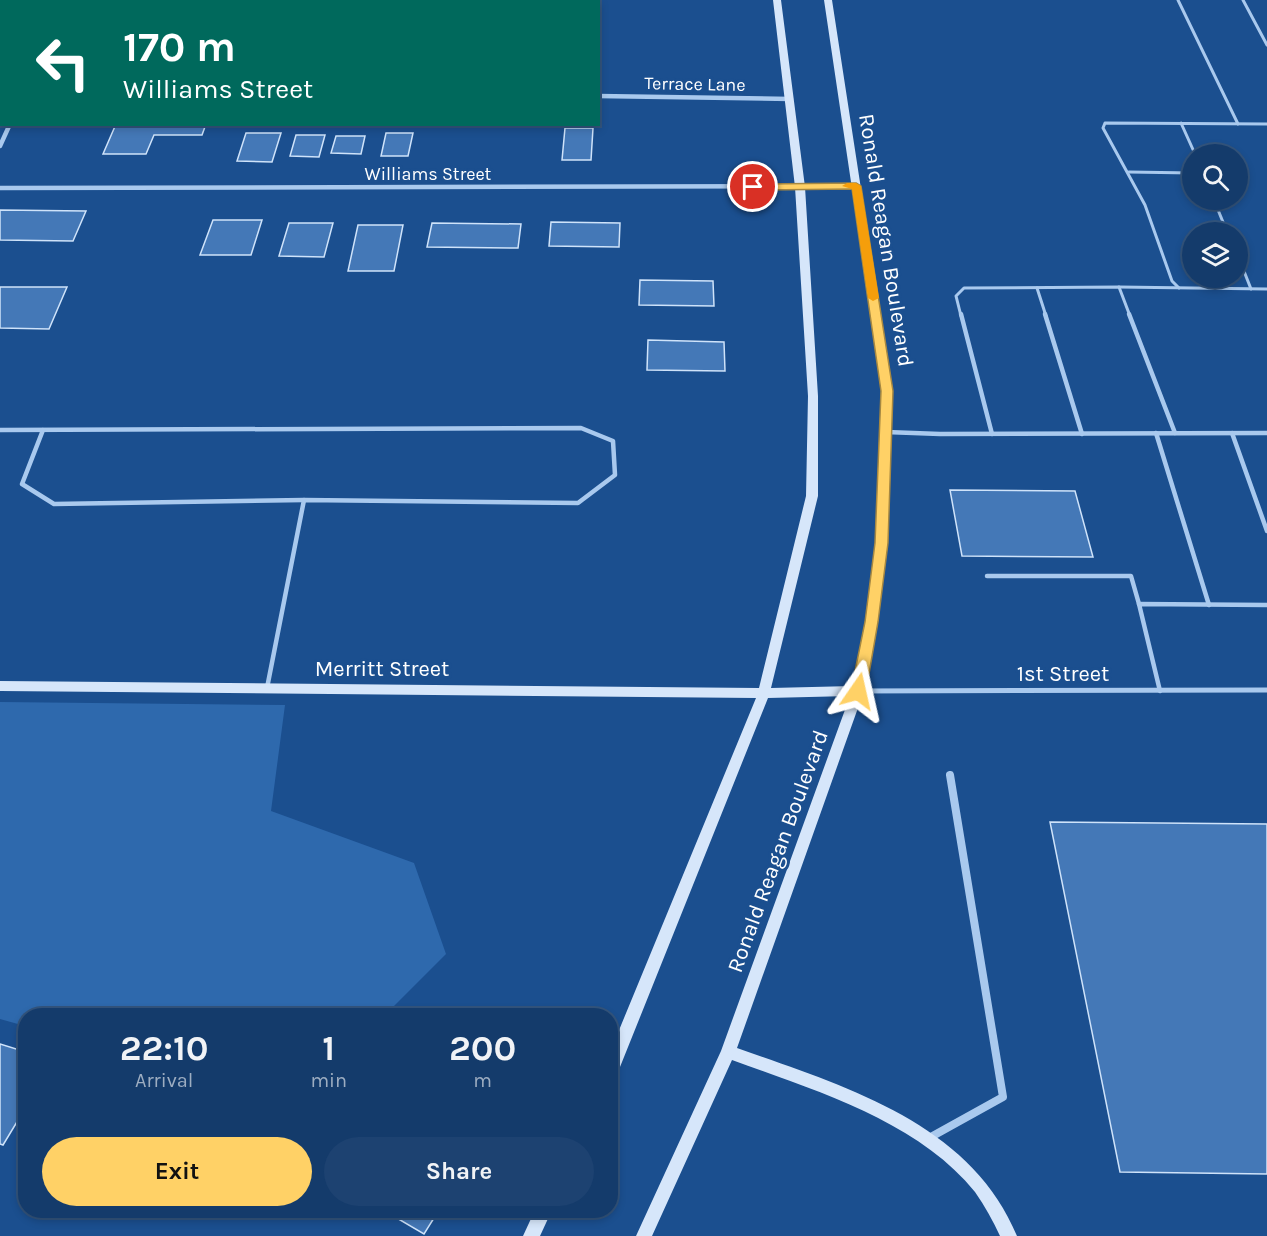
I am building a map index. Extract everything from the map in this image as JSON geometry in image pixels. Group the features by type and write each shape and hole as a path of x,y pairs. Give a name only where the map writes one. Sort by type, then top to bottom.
{"main road":[{"path":"618,1052 764,693 812,496 813,396 800,187 791,99 777,0"},
{"name":"Ronald Reagan Boulevard","path":"644,1236 729,1052 858,691 872,622 881,543 887,391 828,0"},
{"name":"Merritt Street","path":"0,686 764,693 858,691"},
{"path":"729,1052 827,1087 929,1138 980,1186 1010,1236"},
{"path":"531,1236 540,1218"}],"street":[{"name":"Terrace Lane","path":"600,96 791,99"},
{"path":"0,146 9,126"},
{"name":"Williams Street","path":"0,188 856,186"},
{"name":"1st Street","path":"858,691 1267,690"},
{"path":"929,1138 1003,1097 950,775"}],"lane":[{"path":"1178,0 1238,124"},
{"path":"1243,0 1267,45"},
{"path":"1179,288 1172,281 1145,206 1129,172 1103,128 1105,123 1267,124"},
{"path":"1181,123 1190,144"},
{"path":"1129,172 1182,173"},
{"path":"1248,281 1251,289"},
{"path":"1119,287 1175,433"},
{"path":"992,434 956,296 964,288 1267,289"},
{"path":"1037,288 1082,434"},
{"path":"0,430 581,428 613,441 615,475 578,503 304,500 54,504 22,484 43,430"},
{"path":"886,432 1267,433"},
{"path":"1156,433 1209,605"},
{"path":"1232,433 1267,531"},
{"path":"267,688 304,500"},
{"path":"987,576 1131,576 1160,691"},
{"path":"1139,604 1267,605"}],"shaded area":[{"path":"0,702 285,705 271,811 414,863 446,954 392,1008 18,1008 18,1024 0,1019"}],"building":[{"path":"115,126 205,126 202,135 154,135 146,154 103,154"},
{"path":"565,128 593,128 591,160 562,160"},
{"path":"246,133 281,133 272,162 237,161"},
{"path":"386,133 413,133 408,156 381,156"},
{"path":"296,135 325,135 319,157 290,156"},
{"path":"336,136 365,136 361,154 331,153"},
{"path":"0,210 86,211 73,241 0,240"},
{"path":"213,220 262,220 251,255 200,255"},
{"path":"551,222 620,223 619,247 549,246"},
{"path":"289,223 333,223 324,257 279,256"},
{"path":"432,223 521,224 518,248 427,247"},
{"path":"358,225 403,225 394,271 348,271"},
{"path":"640,280 713,281 714,306 639,305"},
{"path":"0,287 67,287 49,329 0,328"},
{"path":"648,340 724,342 725,371 647,370"},
{"path":"950,490 1075,491 1093,557 962,556"},
{"path":"1050,822 1267,824 1267,1174 1120,1172"},
{"path":"0,1044 18,1050 18,1120 3,1145 0,1144"},
{"path":"397,1218 434,1218 424,1234"}],"slow traffic":[{"path":"847,186 856,186 873,298"}],"route":[{"path":"753,187 856,186 887,391 881,543 872,622 858,691"}]}
